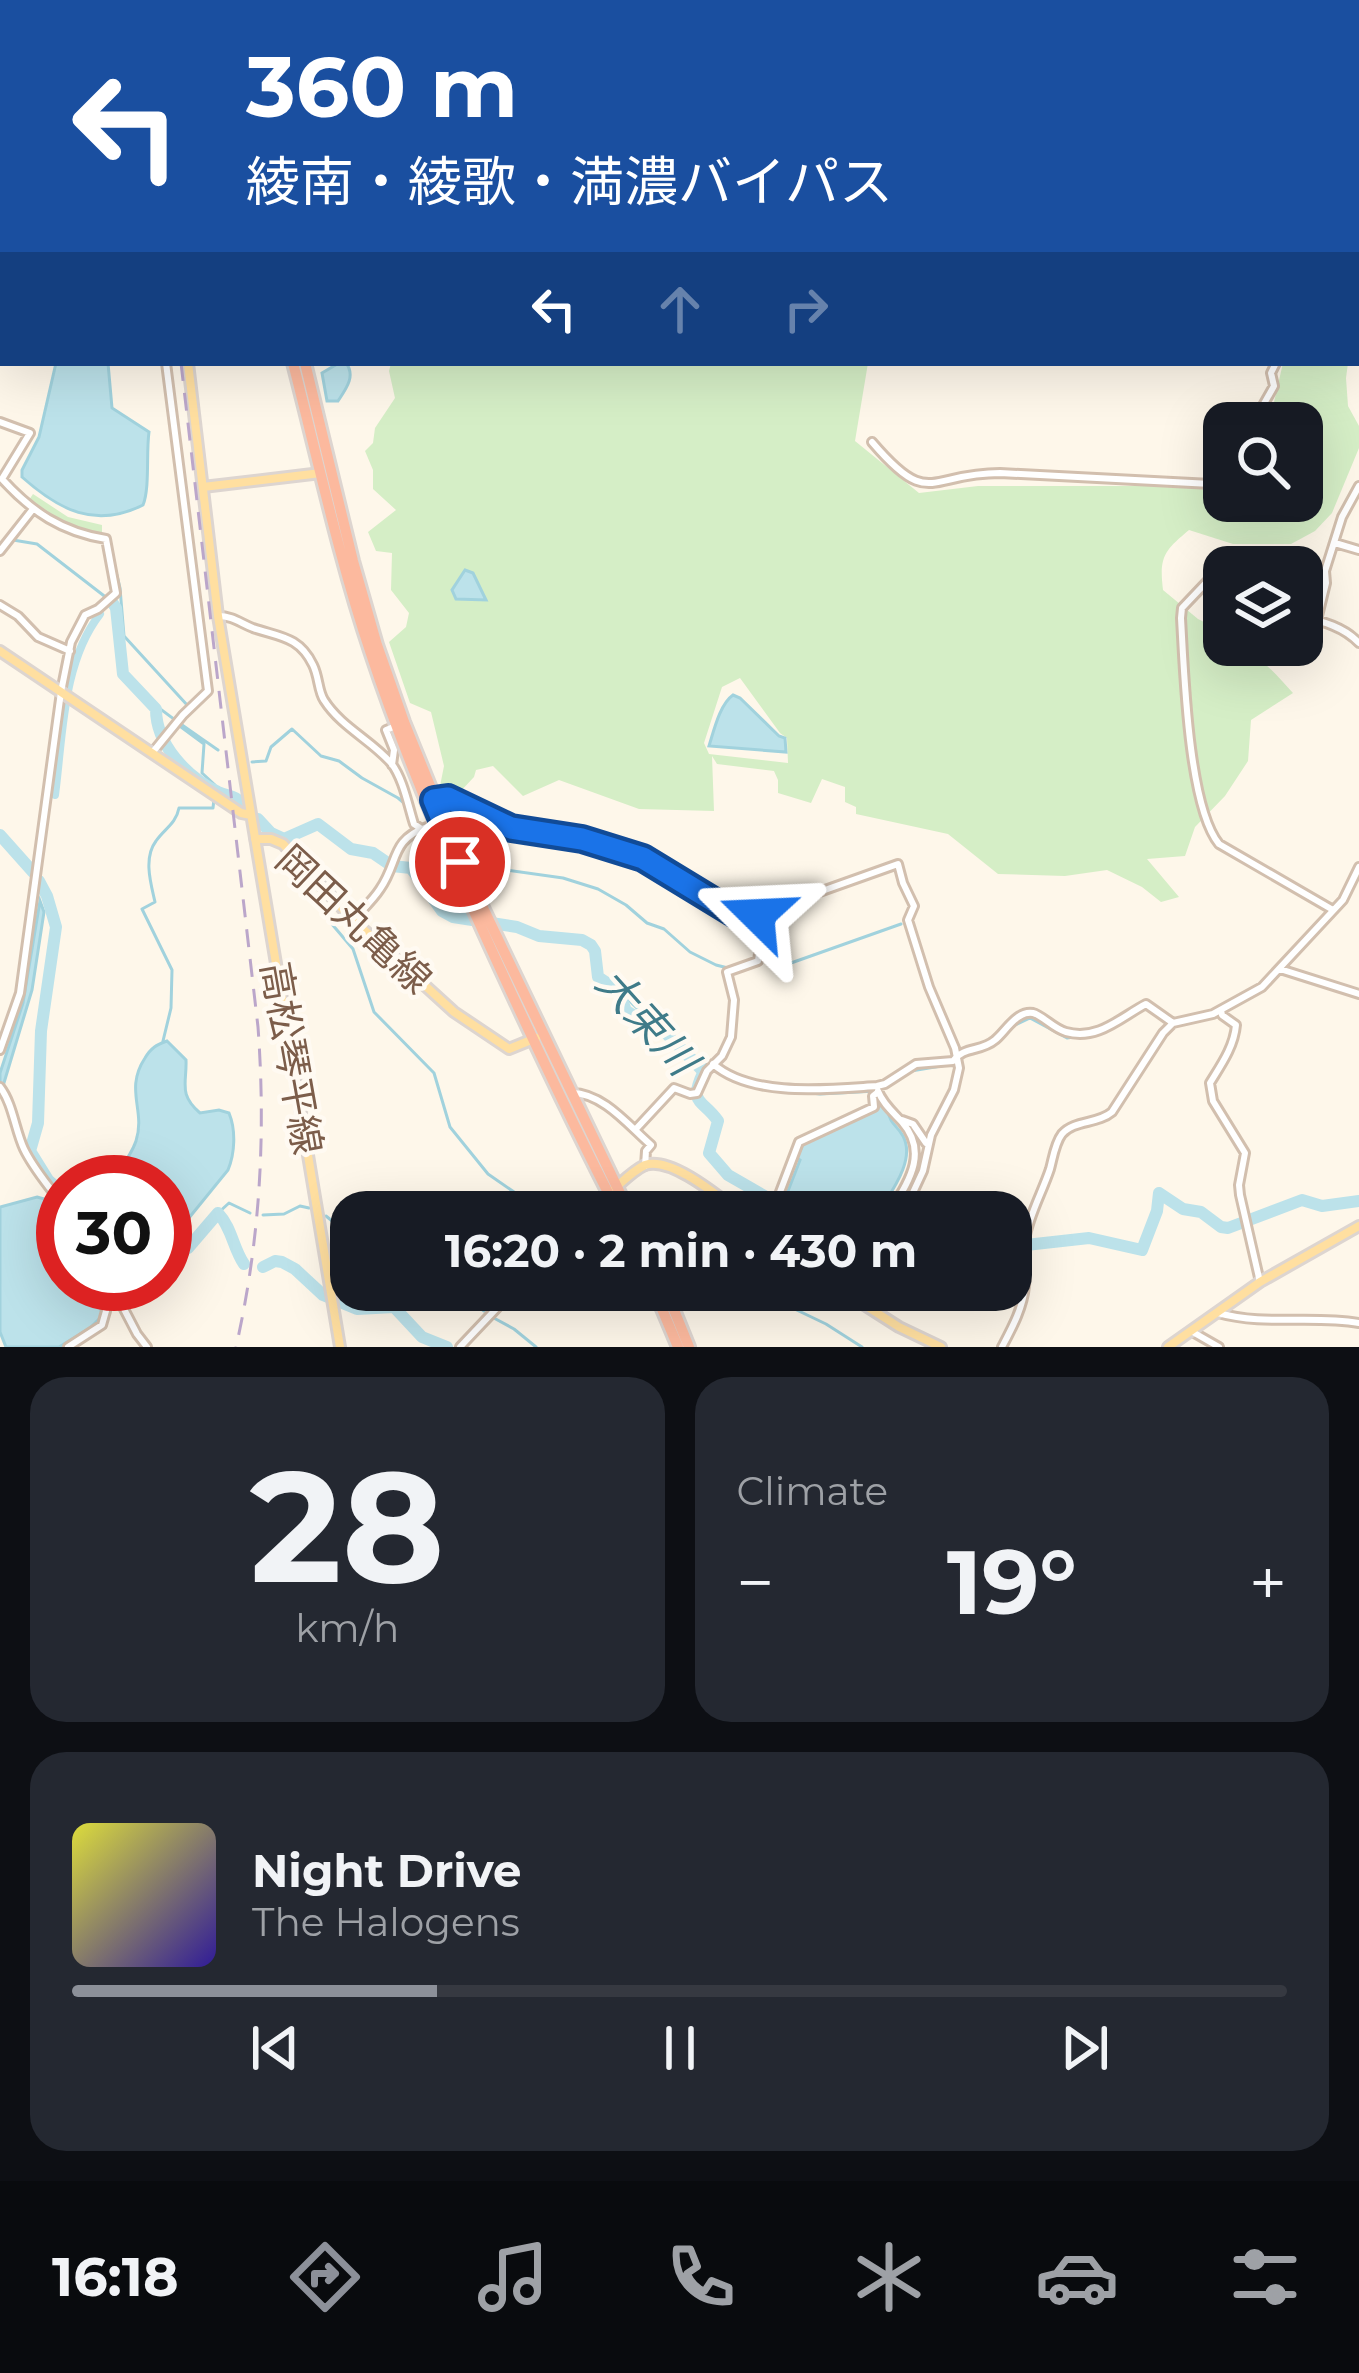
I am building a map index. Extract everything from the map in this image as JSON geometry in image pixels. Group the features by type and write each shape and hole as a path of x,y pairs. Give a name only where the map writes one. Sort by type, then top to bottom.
{"highway":[{"path":"294,366 377,645 480,914"},
{"path":"306,366 369,649 395,726 426,803 612,1191"},
{"path":"538,1037 572,1093 612,1191"},
{"path":"663,1311 678,1347"},
{"path":"674,1311 689,1347"}],"main road":[{"path":"188,366 218,616 251,815"},
{"path":"203,487 326,472"},
{"name":"岡田丸亀線","path":"0,651 241,813 251,815 255,839 281,843 353,920 466,1023 506,1048 538,1037"},
{"name":"高松琴平線","path":"255,839 330,1284"},
{"path":"612,1191 652,1164 670,1167 711,1191"},
{"path":"1168,1347 1260,1282 1359,1226"},
{"name":"高松琴平線","path":"334,1311 340,1347"},
{"path":"874,1311 941,1347"}],"street":[{"path":"152,753 208,691 166,366"},
{"path":"1265,402 1274,386 1274,366"},
{"path":"0,422 30,433 1,480 55,525 106,539 116,593 85,615 71,642 20,993 0,1050"},
{"path":"872,442 893,467 926,485 979,473 1203,484"},
{"path":"1323,595 1325,571 1347,504 1359,486"},
{"path":"0,551 33,508"},
{"path":"1335,543 1359,550"},
{"path":"1203,586 1182,608 1181,618 1187,719 1212,835 1219,844 1333,910"},
{"path":"0,604 38,637 70,651"},
{"path":"218,616 269,630 297,645 314,667 322,697 351,731 392,765"},
{"path":"1323,623 1359,643"},
{"path":"353,920 384,884 398,846 420,829 392,765 394,750 386,730 395,726"},
{"path":"434,800 448,798 482,817"},
{"path":"450,817 468,812 511,828 582,839 643,858 735,914 752,916 898,864 914,906 908,920 923,971 958,1058 958,1079 927,1147 914,1191"},
{"path":"1002,1347 1023,1300 1025,1244 1060,1136 1112,1112 1171,1025 1221,1010 1262,987 1343,901 1359,866"},
{"path":"635,1130 674,1088 695,1094 727,1049 734,1000 727,972 758,961 760,946 752,916"},
{"path":"1280,969 1359,994"},
{"path":"780,1191 799,1142 875,1106 877,1091 916,1064 953,1061 965,1050 988,1045 1028,1013 1075,1034 1108,1029 1146,1004 1171,1025"},
{"path":"1221,1010 1236,1025 1235,1034 1210,1083 1213,1101 1245,1154 1239,1185 1260,1282"},
{"path":"712,1066 730,1076 771,1086 877,1091"},
{"path":"2,1088 36,1167"},
{"path":"877,1091 913,1135 915,1157 901,1191"},
{"path":"572,1093 586,1093 651,1145 645,1166"},
{"path":"898,1118 913,1124 927,1147"},
{"path":"68,1347 102,1324 106,1311"},
{"path":"124,1311 147,1347"},
{"path":"460,1347 494,1311"},
{"path":"1215,1312 1242,1319 1359,1324"},
{"path":"1189,1330 1219,1347"}],"green space":[{"path":"390,366 868,366 855,441 919,493 978,486 1203,486 1203,522 1323,522 1323,402 1274,402 1282,366 1348,366 1348,406 1359,426 1359,448 1332,513 1315,531 1291,544 1233,544 1189,530 1165,556 1163,590 1203,622 1203,666 1266,666 1293,693 1251,720 1248,761 1225,796 1195,827 1185,856 1147,859 1179,897 1161,902 1107,870 1065,876 998,874 948,834 856,814 856,807 845,802 845,787 822,779 811,803 778,793 774,771 717,764 712,756 714,811 639,809 559,780 523,796 493,766 476,770 458,794 446,794 440,786 444,766 431,712 410,703 389,642 406,627 409,613 391,590 392,553 376,551 368,532 396,510 373,489 373,470 365,451 373,443 375,428 395,398","holes":["740,678 787,738 788,763 709,754 704,743 722,687"]},
{"path":"33,494 68,517 102,525 102,535 55,518 29,500"}],"water":[{"path":"55,366 108,366 112,408 149,432 143,505 93,515 50,499 22,477 39,437"},
{"path":"334,366 349,368 349,382 338,401 327,401 322,373"},
{"path":"465,570 473,573 486,600 456,599 452,590"},
{"path":"733,695 785,738 786,752 709,746 721,711"},
{"path":"40,901 44,912 32,990 0,1096 0,1073 23,1003"},
{"path":"167,1041 186,1060 185,1088 200,1113 229,1113 233,1127 228,1170 192,1214 192,1155 129,1155 138,1130 136,1080 145,1058"},
{"path":"882,1105 903,1136 906,1155 891,1191 788,1191 804,1142"},
{"path":"36,1197 36,1311 101,1311 90,1328 59,1347 6,1347 0,1332 0,1207"}],"waterway":[{"path":"13,540 37,544 112,602"},
{"path":"112,555 124,636 188,706 181,713"},
{"name":"大束川","path":"112,602 123,674 156,709 167,747 195,778 244,805"},
{"path":"55,795 71,677 87,633 100,614"},
{"name":"大束川","path":"119,631 128,679 218,750"},
{"path":"180,723 204,744 202,773 215,785 215,792"},
{"path":"252,762 266,761 271,747 292,729 321,756 339,761 398,798 409,817"},
{"path":"163,1041 171,1008 172,970 142,909 155,902 150,855 179,808 213,808 214,799"},
{"name":"大束川","path":"258,819 284,839 318,824 351,849 373,853 392,866 411,868 442,911 453,917 591,945 598,977 619,991 626,1011 660,1027 701,1069 697,1096 718,1121 709,1153 728,1175 756,1191"},
{"path":"412,826 434,854"},
{"path":"0,835 33,872"},
{"path":"280,838 298,884 353,949 374,1012 434,1073 450,1127 488,1174 513,1191"},
{"path":"468,857 598,889 716,965 728,968 754,959"},
{"path":"36,1161 30,1151 38,1123 41,1031 56,927 39,881"},
{"path":"763,959 791,963 901,924"},
{"name":"大束川","path":"615,989 700,1061 746,1084"},
{"path":"993,1045 1030,1018 1067,1038 1101,1033"},
{"path":"911,1071 953,1064"},
{"path":"803,1092 876,1091 898,1079"},
{"name":"大束川","path":"1032,1244 1089,1238 1142,1250 1159,1193 1228,1228 1302,1200 1322,1206 1359,1201"},
{"path":"218,1213 229,1203 250,1213"},
{"path":"263,1215 309,1208"},
{"path":"192,1243 218,1213 244,1264"},
{"path":"326,1216 330,1219"},
{"path":"263,1267 282,1262 323,1295 357,1309 394,1307 422,1337 447,1347"},
{"path":"799,1311 862,1347"},
{"path":"492,1317 536,1347"},
{"path":"465,1347 492,1317"}],"railway":[{"path":"181,366 258,1027 261,1148 256,1228 236,1347"}],"route":[{"path":"460,862 434,800 448,798 511,828 582,839 643,858 735,914 757,915"}]}
